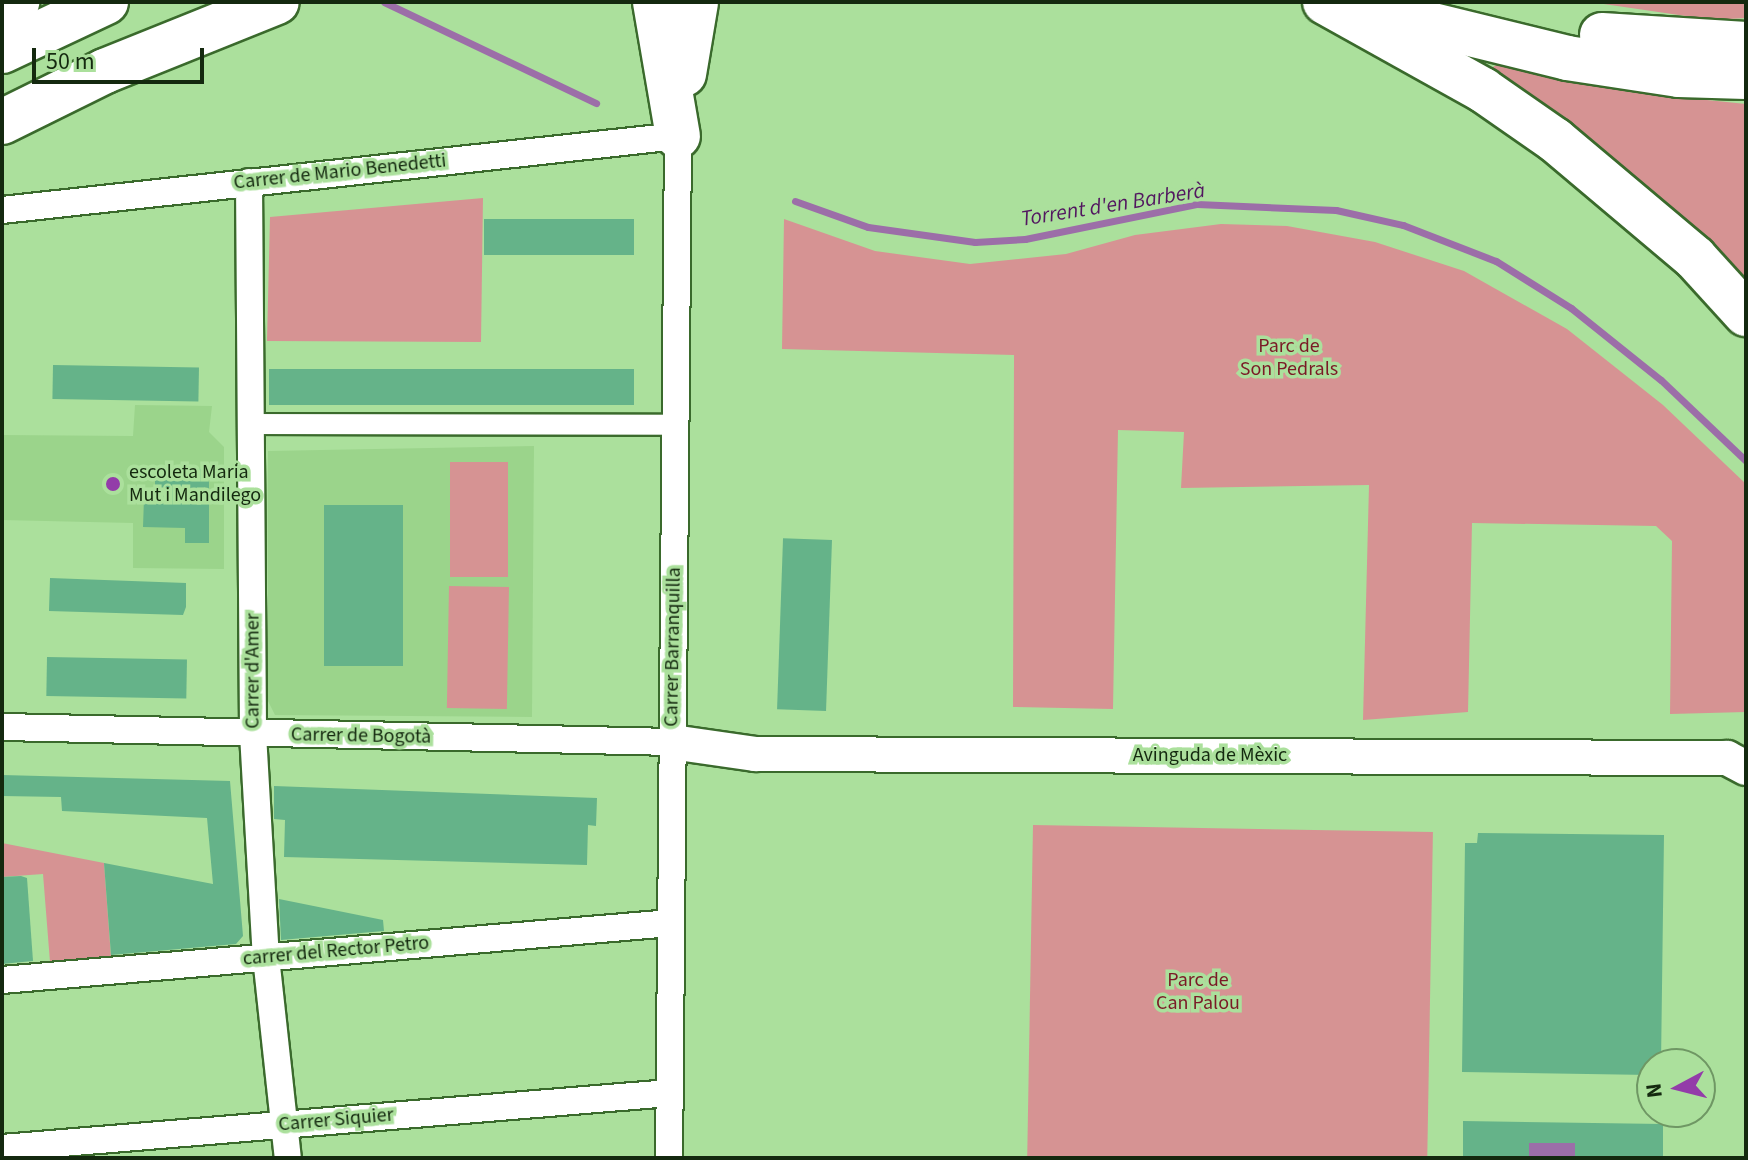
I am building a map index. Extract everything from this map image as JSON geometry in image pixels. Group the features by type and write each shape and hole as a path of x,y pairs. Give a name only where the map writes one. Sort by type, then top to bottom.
{"highway":[{"path":"2,9 17,2"},
{"path":"2,51 106,2"},
{"path":"2,89 192,2"},
{"path":"2,122 105,71 277,2"},
{"path":"655,2 678,136"},
{"path":"678,136 696,2"},
{"path":"1325,2 1483,90 1555,140 1695,258 1746,314"},
{"path":"1339,2 1567,58 1679,75 1739,61"},
{"path":"1452,2 1585,32 1739,61"}],"street":[{"name":"Carrer de Mario Benedetti","path":"2,210 678,136"},
{"name":"Carrer Barranquilla","path":"669,1158 678,136"},
{"name":"Carrer d'Amer","path":"249,182 253,734 266,957 288,1158"},
{"path":"252,424 675,425"},
{"name":"Carrer de Bogotà","path":"2,727 672,742"},
{"name":"Avinguda de Mèxic","path":"672,742 755,754 1727,758 1746,768"},
{"name":"carrer del Rector Petro","path":"2,980 671,923"},
{"name":"Carrer Siquier","path":"2,1148 669,1093"}],"shaded area":[{"name":"escoleta Maria Mut i Mandilego","path":"135,405 212,406 209,432 224,447 224,569 133,568 133,523 2,520 2,435 133,436"},
{"path":"534,446 532,717 275,715 268,701 268,451"},
{"path":"1529,1143 1575,1143 1575,1158 1529,1158"}],"green space":[{"path":"1590,2 1746,2 1746,18 1713,20"},
{"path":"1498,64 1629,92 1746,104 1746,292 1488,70"},
{"path":"483,198 481,342 267,341 270,217"},
{"name":"Parc de Son Pedrals","path":"784,219 875,251 970,264 1066,254 1135,235 1221,224 1287,226 1375,242 1464,271 1567,329 1663,405 1746,484 1746,712 1670,714 1672,541 1656,526 1472,523 1468,712 1363,720 1369,485 1181,488 1184,432 1118,430 1113,709 1013,707 1014,355 782,349"},
{"path":"450,462 508,462 508,577 450,577"},
{"path":"449,586 509,587 507,709 447,708"},
{"name":"Parc de Can Palou","path":"1033,825 1433,832 1427,1158 1027,1158"},
{"path":"2,843 104,863 111,957 50,962 43,874 2,877"}],"building":[{"path":"484,219 634,219 634,255 484,255"},
{"path":"53,365 199,368 198,402 52,399"},
{"path":"269,369 634,369 634,405 269,405"},
{"path":"155,468 209,469 209,543 185,543 185,528 143,527 144,498 155,498"},
{"path":"324,505 403,505 403,666 324,666"},
{"path":"783,538 832,540 826,711 777,709"},
{"path":"50,578 186,583 186,607 183,615 49,611"},
{"path":"47,657 187,659 186,698 46,696"},
{"path":"2,775 230,781 243,936 236,944 111,955 104,863 213,884 207,818 62,811 61,797 2,796"},
{"path":"274,786 597,798 596,826 588,825 587,865 284,857 285,820 274,819"},
{"path":"1478,833 1664,835 1661,1048 1636,1048 1636,1075 1462,1072 1465,843 1477,843"},
{"path":"2,877 27,878 33,961 2,964"},
{"path":"279,899 383,920 384,931 281,940"},
{"path":"1463,1121 1636,1124 1636,1128 1663,1128 1663,1158 1575,1158 1575,1143 1529,1143 1529,1158 1463,1158"}],"waterway":[{"name":"Torrent d'en Barberà","path":"384,2 596,103"},
{"name":"Torrent d'en Barberà","path":"795,201 868,227 975,242 1025,239 1197,204 1336,210 1403,225 1496,261 1571,308 1661,380 1746,461"}],"place":[{"name":"escoleta Maria Mut i Mandilego","path":"113,484"}]}
